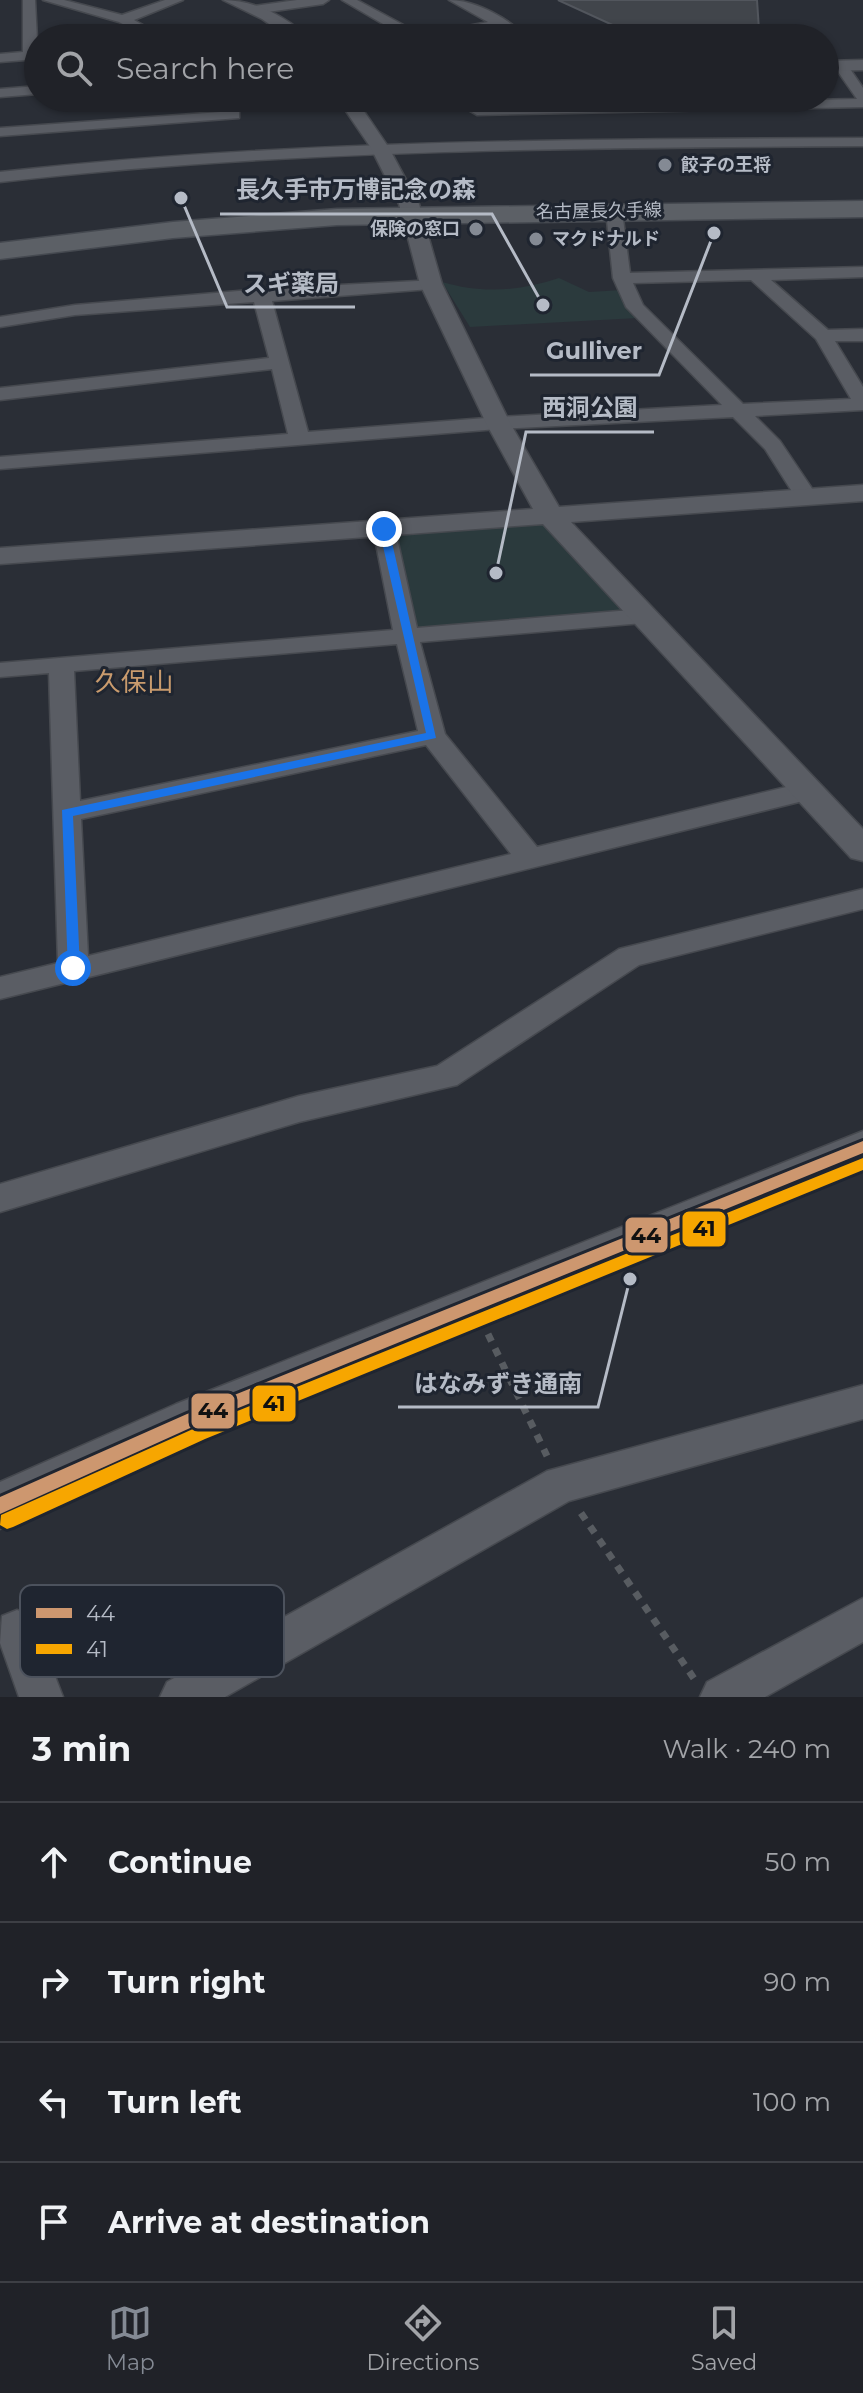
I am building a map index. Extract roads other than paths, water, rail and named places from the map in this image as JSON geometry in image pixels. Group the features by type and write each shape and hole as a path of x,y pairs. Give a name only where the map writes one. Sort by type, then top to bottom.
{"main road":[{"name":"名古屋長久手線","path":"0,238 166,219 410,209 863,200"},
{"name":"名古屋長久手線","path":"0,251 200,227 410,209 863,209"}],"street":[{"path":"29,0 31,24"},
{"path":"49,0 132,24"},
{"path":"123,19 177,0"},
{"path":"230,0 277,24"},
{"path":"254,10 323,0"},
{"path":"348,0 392,24"},
{"path":"455,0 500,23"},
{"path":"495,24 500,23"},
{"path":"0,58 24,56"},
{"path":"839,66 863,65"},
{"path":"839,73 863,101"},
{"path":"0,93 24,91"},
{"path":"839,101 863,101"},
{"path":"233,112 245,135"},
{"path":"356,112 380,148 410,209 431,284 498,423 551,517 861,845"},
{"path":"477,112 491,128 863,142"},
{"path":"0,132 245,135 380,148 491,128 548,112"},
{"path":"0,177 80,166 245,135"},
{"path":"614,211 622,278 635,307 773,445 806,496"},
{"path":"622,278 863,272"},
{"path":"0,463 498,423 863,403 823,336 754,273"},
{"path":"0,322 75,310 261,294 431,284"},
{"path":"261,294 300,439"},
{"path":"823,336 863,335"},
{"path":"0,394 278,363"},
{"path":"0,556 863,493"},
{"path":"384,529 432,736 530,858"},
{"path":"0,670 643,616"},
{"path":"61,665 73,968"},
{"path":"66,813 432,736"},
{"path":"0,988 807,791"},
{"path":"0,1198 299,1109 446,1076 630,957 863,899"},
{"path":"0,1506 193,1419 863,1147"},
{"path":"284,1640 561,1484 863,1402"},
{"path":"710,1691 863,1619"},
{"path":"17,1631 20,1639"},
{"path":"34,1677 41,1697"},
{"path":"182,1697 218,1677"}],"place":[{"name":"餃子の王将","path":"665,165"},
{"name":"スギ薬局","path":"181,198"},
{"name":"保険の窓口","path":"476,229"},
{"name":"Gulliver","path":"714,233"},
{"name":"マクドナルド","path":"536,239"},
{"name":"長久手市万博記念の森","path":"543,305"},
{"name":"西洞公園","path":"496,573"},
{"name":"はなみずき通南","path":"630,1279"}],"district":[{"name":"久保山","path":"134,682"}]}
